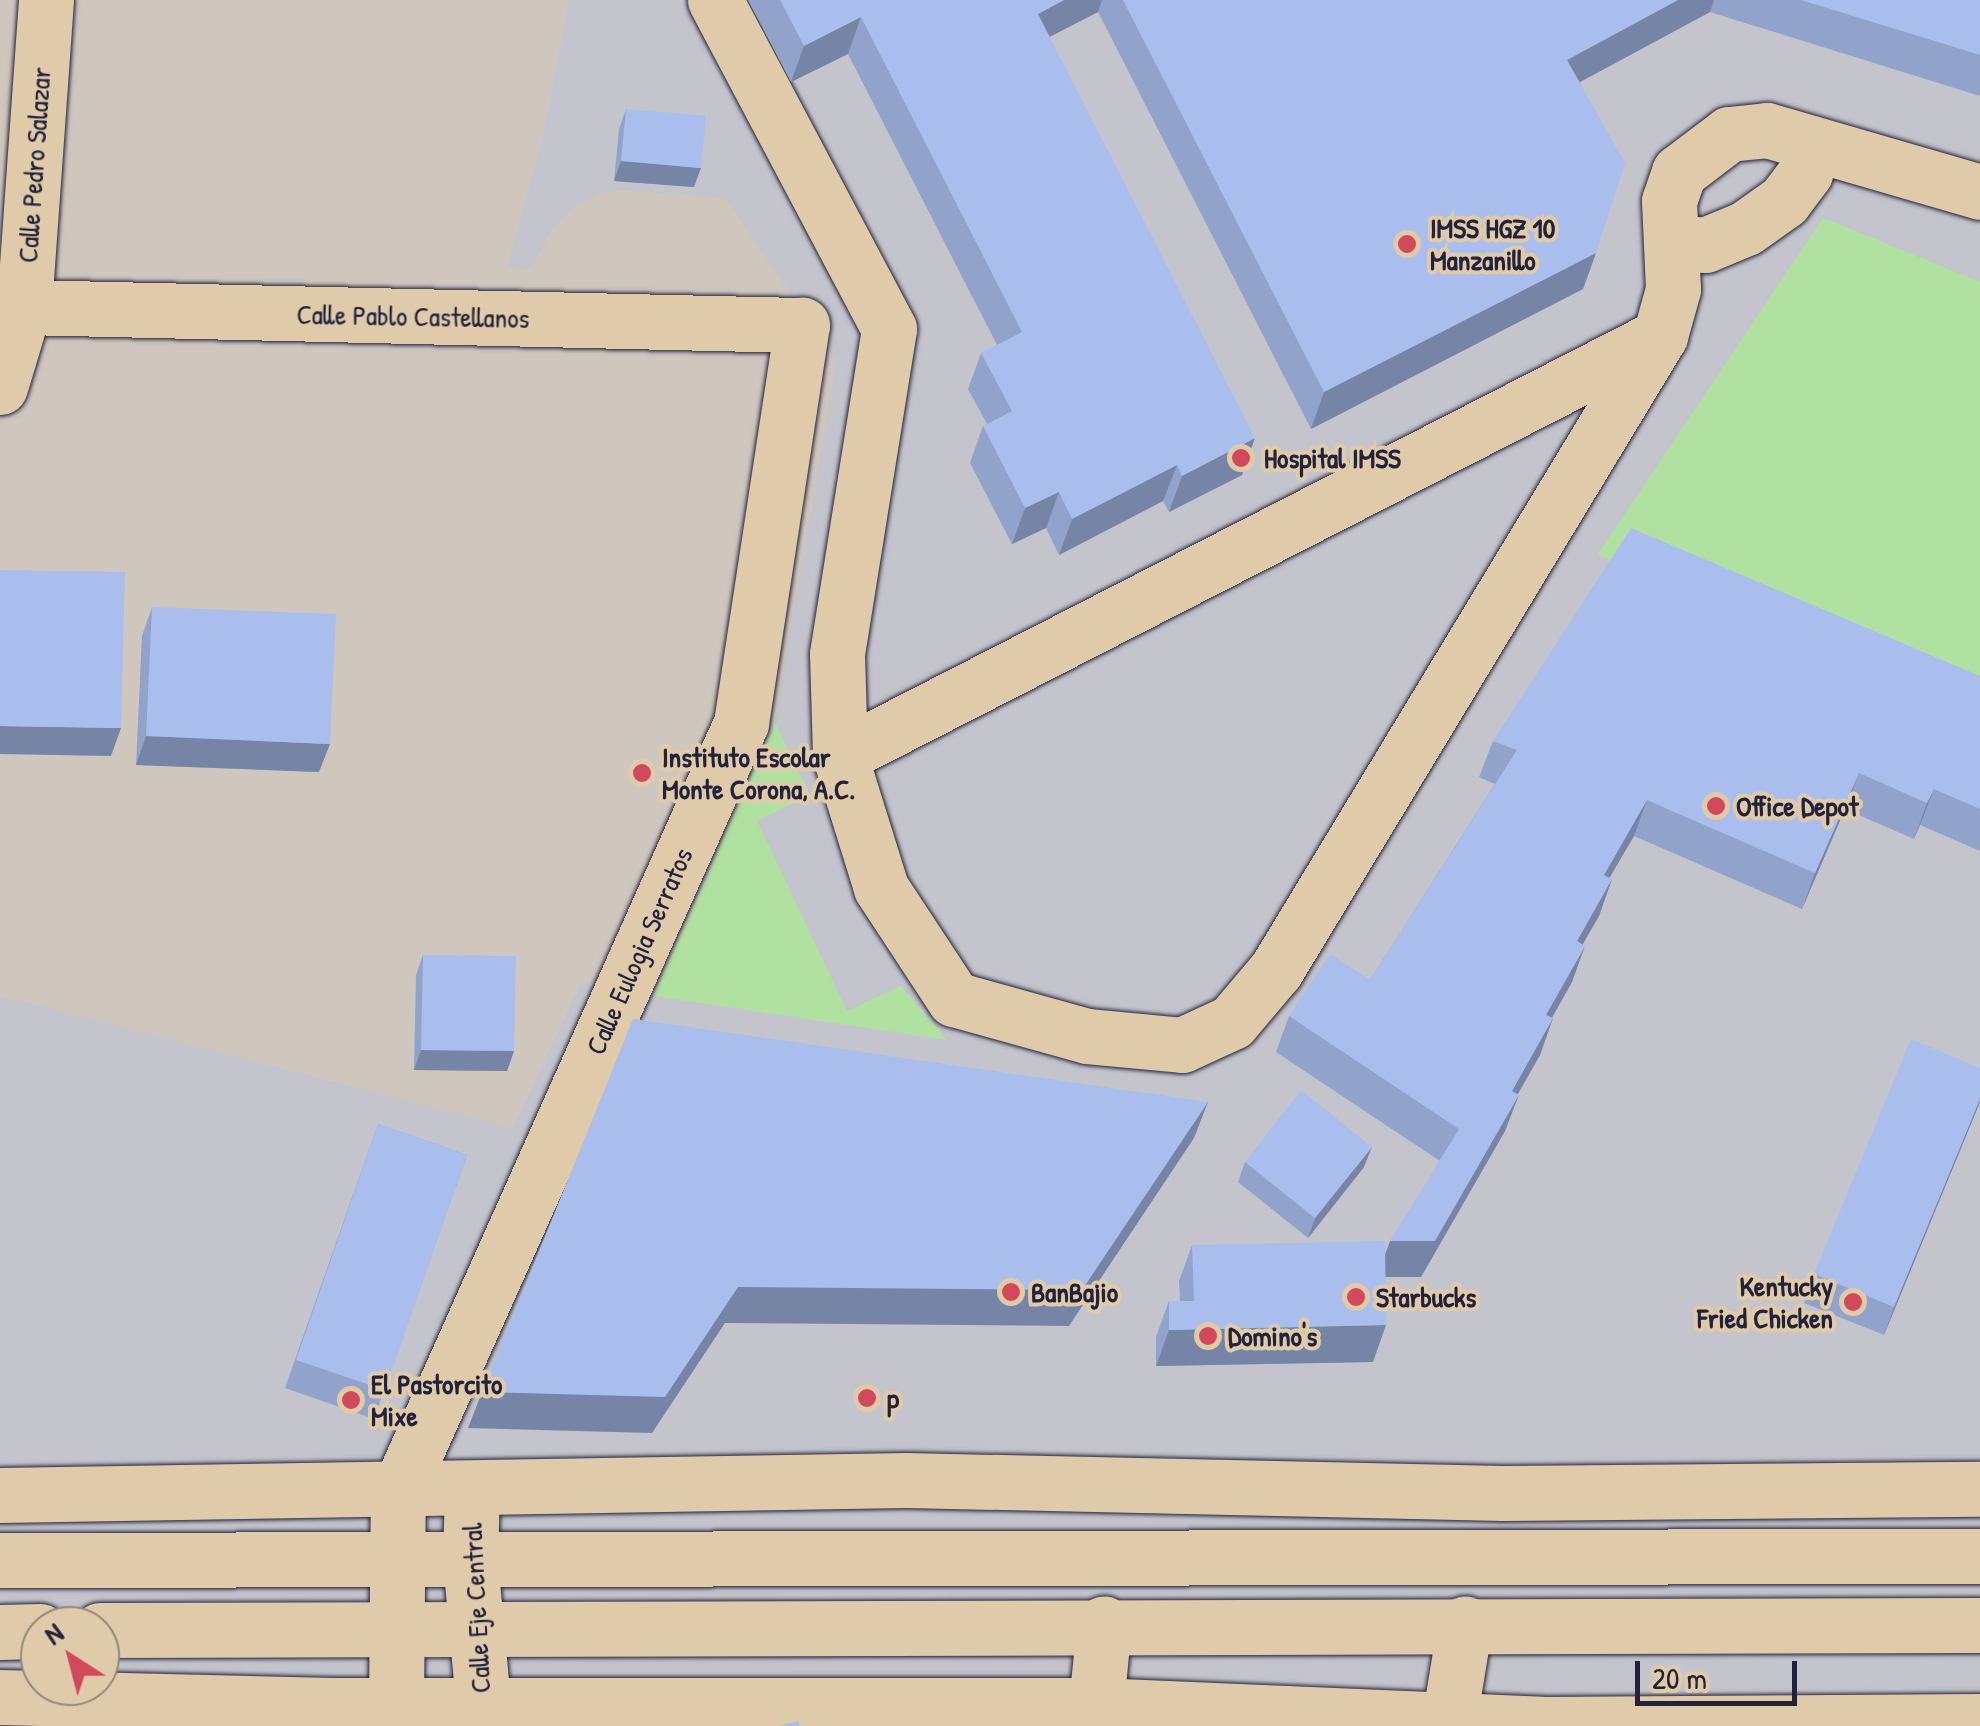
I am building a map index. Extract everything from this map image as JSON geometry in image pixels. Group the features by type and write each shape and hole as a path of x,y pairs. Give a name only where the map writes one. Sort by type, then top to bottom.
{"main road":[{"name":"Calle Pedro Salazar","path":"0,388 24,307 17,182 46,0"},
{"path":"715,0 889,330 837,654 840,756 881,888 954,998 1087,1036 1182,1045 1232,1022 1276,970 1660,336 1673,289 1670,201 1679,172 1729,134 1767,130 1980,192"},
{"path":"1672,241 1705,245 1746,228 1784,201 1805,172 1812,145"},
{"path":"802,325 864,282"},
{"name":"Calle Pablo Castellanos","path":"24,307 802,325"},
{"name":"Calle Eulogia Serratos","path":"398,1492 741,724 802,325"},
{"path":"840,756 1660,336"},
{"path":"0,1495 398,1492 906,1480 1503,1493 1980,1489"},
{"path":"703,1556 1186,1486"},
{"name":"Calle Eje Central","path":"472,1489 470,1560 482,1716"},
{"path":"396,1704 398,1492"},
{"path":"0,1549 75,1560"},
{"path":"0,1560 1980,1556"},
{"path":"1449,1722 1465,1623"},
{"path":"1099,1716 1104,1624"},
{"path":"120,1630 1980,1624"},
{"path":"0,1697 396,1704 482,1716 1099,1716 1542,1725 1980,1721"}],"shaded area":[{"path":"569,0 1980,0 1980,1726 0,1726 0,996 513,1128 581,983 654,996 775,723 836,361 726,198 613,190 579,203 553,228 531,269 507,268 543,138"}],"green space":[{"path":"1823,218 1980,282 1980,716 1598,554"},
{"path":"775,723 810,795 757,821 847,1011 901,986 947,1040 654,996"}],"building":[{"path":"780,0 1064,0 1038,14 1255,438 1182,476 1177,465 1072,519 1059,492 1025,508 983,426 1012,411 981,353 1022,332 861,17 804,46"},
{"path":"1123,0 1678,0 1567,60 1625,163 1596,253 1324,392"},
{"path":"1801,0 1980,0 1980,55"},
{"path":"626,109 706,116 701,168 621,161"},
{"path":"1631,528 1980,676 1980,809 1934,789 1927,803 1859,773 1815,873 1647,800 1604,875 1612,879 1577,941 1585,946 1546,1015 1553,1018 1512,1091 1519,1095 1435,1241 1390,1241 1459,1129 1289,1016 1330,954 1370,980 1517,750 1493,741"},
{"path":"0,570 125,572 121,728 0,726"},
{"path":"152,607 336,614 330,744 146,736"},
{"path":"423,955 516,956 514,1051 421,1050"},
{"path":"633,1019 1208,1102 1082,1290 738,1287 665,1397 482,1392"},
{"path":"1911,1039 1980,1068 1980,1099 1894,1307 1814,1274"},
{"path":"1301,1090 1372,1147 1315,1218 1245,1162"},
{"path":"378,1124 467,1155 385,1390 296,1360"},
{"path":"1385,1241 1386,1325 1169,1330 1169,1301 1194,1301 1192,1245"}],"place":[{"name":"IMSS HGZ 10 Manzanillo","path":"1407,244"},
{"name":"Hospital IMSS","path":"1241,458"},
{"name":"Instituto Escolar Monte Corona, A.C.","path":"642,773"},
{"name":"Office Depot","path":"1716,806"},
{"name":"BanBajio","path":"1011,1292"},
{"name":"Starbucks","path":"1356,1297"},
{"name":"Kentucky Fried Chicken","path":"1853,1302"},
{"name":"Domino's","path":"1208,1336"},
{"name":"p","path":"867,1398"},
{"name":"El Pastorcito Mixe","path":"351,1400"}]}
